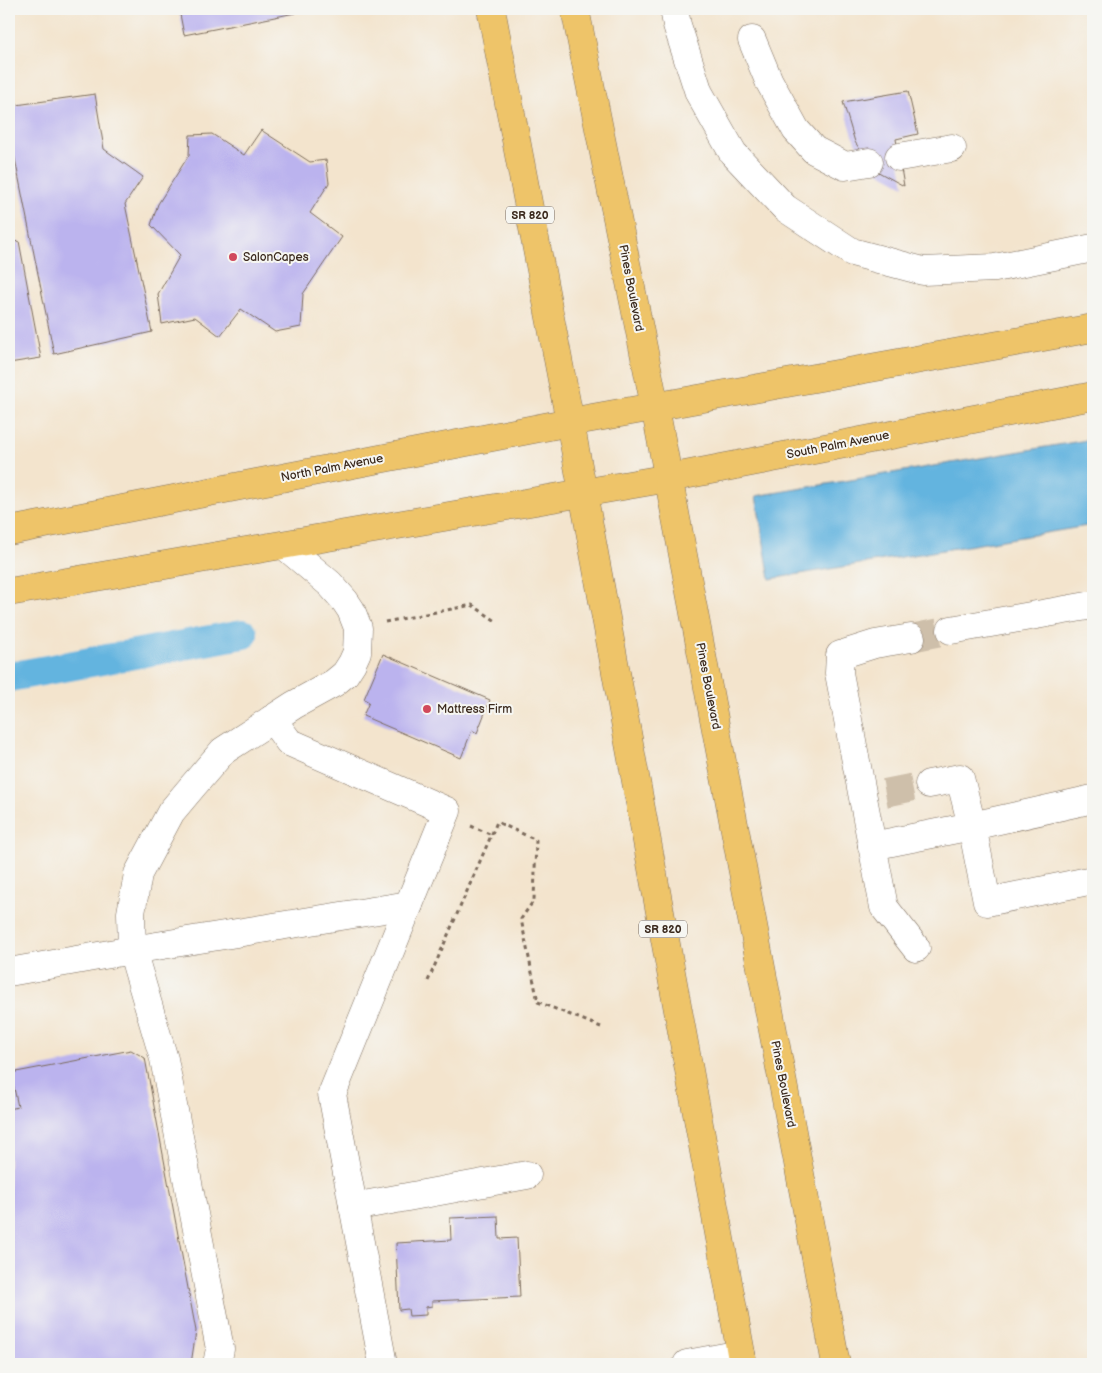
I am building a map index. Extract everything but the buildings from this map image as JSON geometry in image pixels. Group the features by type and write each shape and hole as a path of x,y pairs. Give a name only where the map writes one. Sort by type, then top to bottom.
{"main road":[{"name":"SR 820","path":"491,9 570,422 742,1359"},
{"name":"Pines Boulevard","path":"575,9 669,478 836,1364"},
{"path":"655,407 1093,328"},
{"name":"South Palm Avenue","path":"582,494 1093,396"},
{"name":"North Palm Avenue","path":"9,531 655,407"},
{"path":"9,592 582,494"}],"street":[{"path":"674,9 677,25 698,93 733,153 785,208 852,252 923,271 995,268 1093,248"},
{"path":"752,40 769,81 791,122 814,150 845,166 869,162"},
{"path":"899,157 952,148"},
{"path":"217,1364 220,1349 214,1312 164,1060 132,950 131,913 138,874 172,812 223,751 272,719 329,686 344,674 357,652 358,628 351,610 345,601 330,584 284,545"},
{"path":"951,630 1093,605"},
{"path":"911,638 875,644 840,655 839,673 874,795 872,846 884,907 916,948"},
{"path":"272,719 289,742 447,811 332,1094 383,1364"},
{"path":"928,784 960,778 972,826 987,902 1093,880"},
{"path":"872,846 1093,799"},
{"path":"9,972 409,905"},
{"path":"353,1207 527,1175"},
{"path":"687,1364 742,1359"}],"path":[{"path":"358,628 472,605 496,621"},
{"path":"428,981 497,822 536,840 534,900 521,919 538,1002 601,1027"}],"water":[{"path":"1093,439 1093,525 770,579 756,496"}],"waterway":[{"path":"9,677 243,634"}],"tunnel":[{"path":"911,638 951,630"},
{"path":"885,793 929,784"}],"place":[{"name":"SalonCapes","path":"233,257"},
{"name":"Mattress Firm","path":"427,709"}]}
